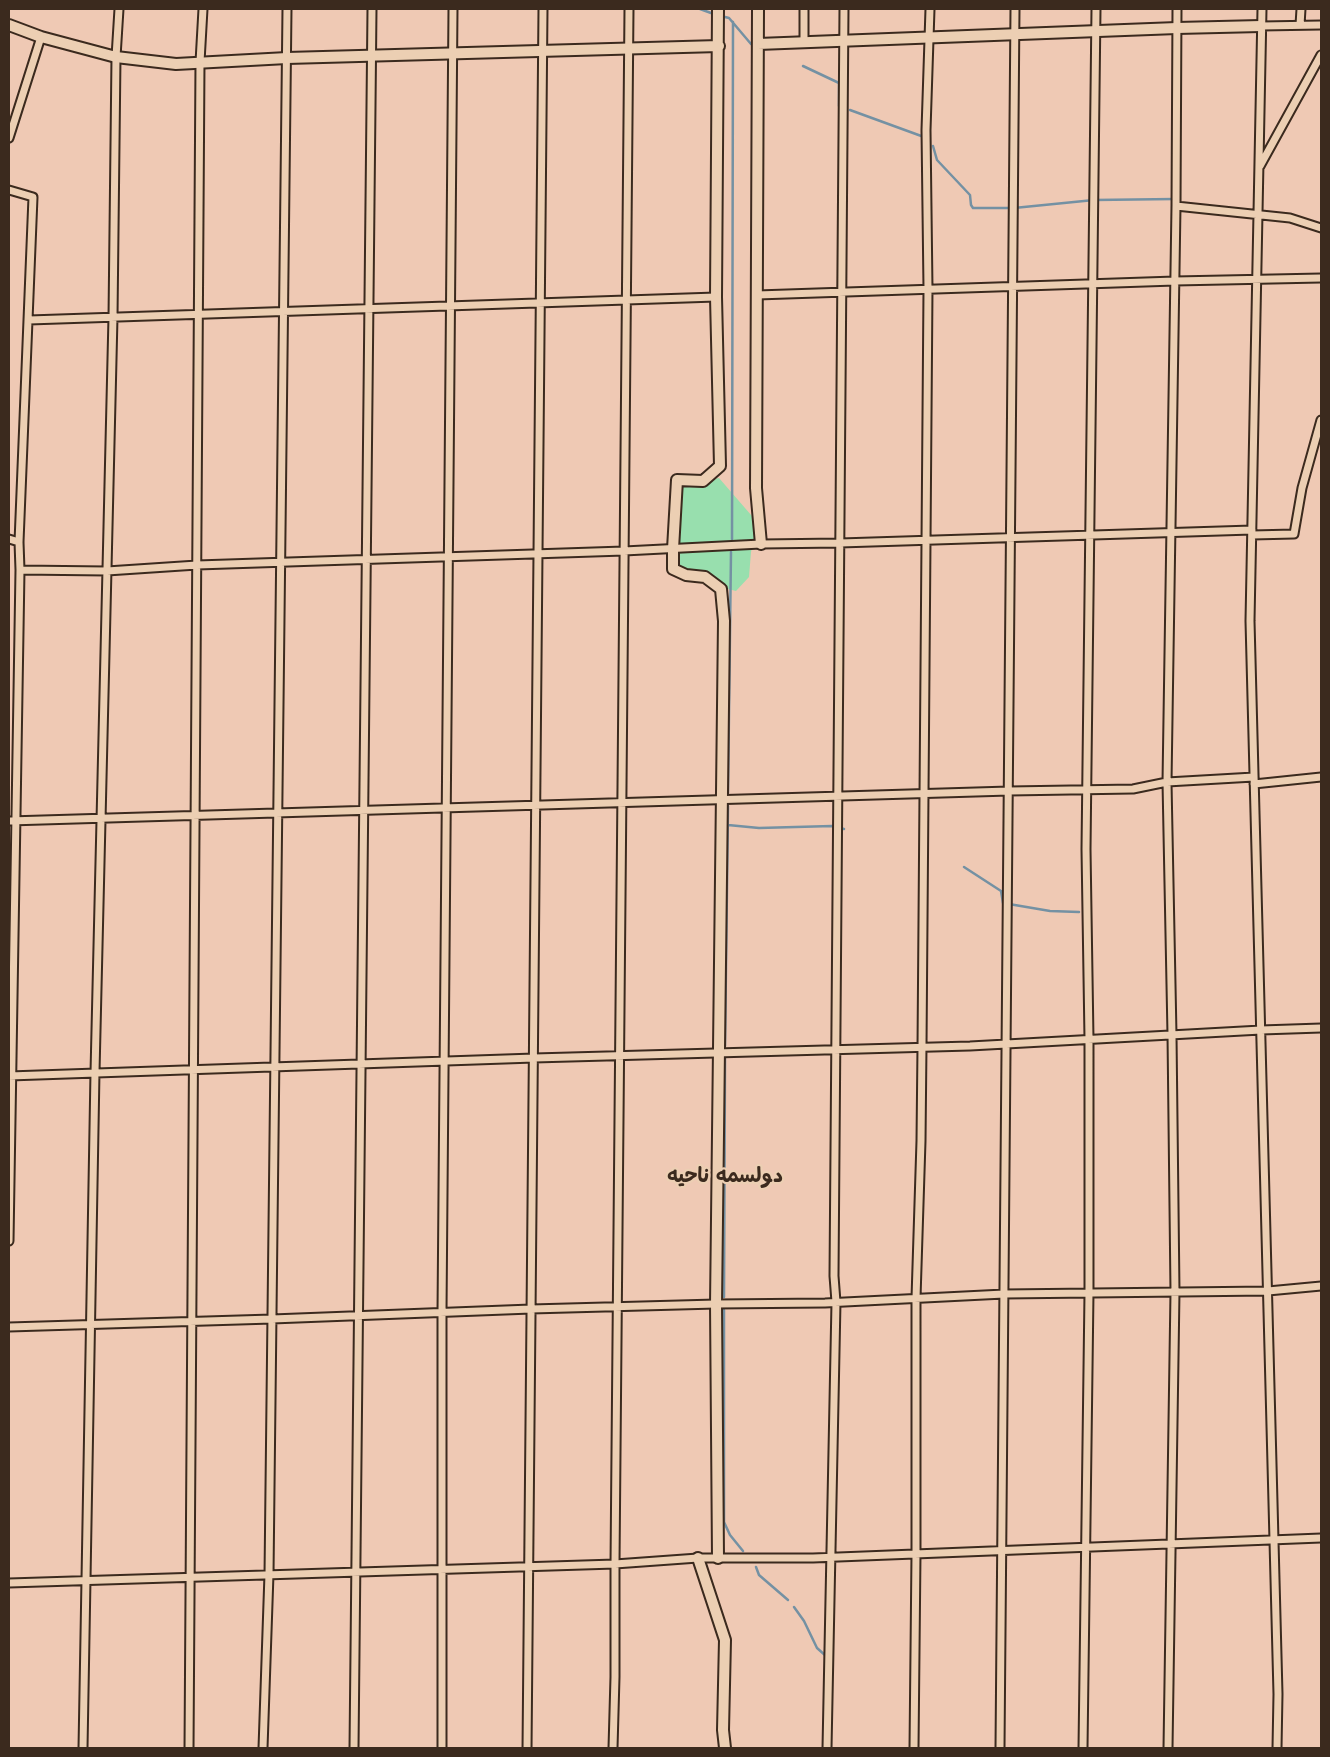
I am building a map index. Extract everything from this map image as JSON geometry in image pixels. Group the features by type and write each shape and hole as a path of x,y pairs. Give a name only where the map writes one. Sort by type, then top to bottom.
{"street":[{"path":"83,1748 95,1072 113,317 116,57 119,9"},
{"path":"190,1748 200,62 203,9"},
{"path":"263,1748 269,1574 287,9"},
{"path":"354,1748 372,9"},
{"path":"442,1748 442,1312 453,9"},
{"path":"527,1748 543,9"},
{"path":"613,1748 628,9"},
{"path":"718,9 716,297 720,466 703,481 677,480 673,549 673,569 686,575 705,577 721,590 724,621 716,1304 718,1558"},
{"path":"758,9 756,488 761,544"},
{"path":"804,9 804,42"},
{"path":"827,1748 836,1302 834,1276 844,9"},
{"path":"914,1748 916,1298 921,1141 928,289 926,130 930,9"},
{"path":"1000,1748 1015,9"},
{"path":"1083,1748 1089,1293 1089,1039 1086,849 1096,9"},
{"path":"1168,1748 1175,1292 1167,782 1176,206 1177,9"},
{"path":"1262,9 1250,621 1278,1694 1277,1748"},
{"path":"1300,26 1301,9"},
{"path":"9,25 41,37 116,57 176,64 287,58 719,46"},
{"path":"758,44 1177,28 1321,25"},
{"path":"9,138 41,37"},
{"path":"1259,168 1321,55"},
{"path":"9,190 33,197 19,542 20,570 13,821 9,1241"},
{"path":"1176,206 1290,218 1321,228"},
{"path":"757,294 1256,278 1321,278"},
{"path":"29,320 369,307 716,297"},
{"path":"20,570 107,571 197,564 624,551 761,544 1171,533 1294,534 1302,488 1321,420"},
{"path":"9,539 19,542"},
{"path":"13,821 195,814 1132,789 1167,782 1254,781 1321,777"},
{"path":"10,1076 444,1060 1007,1043 1321,1028"},
{"path":"9,1327 531,1309 836,1302 1004,1294 1268,1291 1321,1286"},
{"path":"9,1582 614,1564 698,1558 831,1557 1321,1538"},
{"path":"698,1558 725,1640 723,1730 725,1748"}],"green space":[{"path":"719,478 758,523 751,552 749,577 736,591 728,589 706,575 686,572 676,565 682,484"}],"waterway":[{"path":"700,9 711,13"},
{"path":"725,17 729,18 751,44"},
{"path":"732,539 733,22"},
{"path":"803,66 839,83 839,106"},
{"path":"850,110 924,137"},
{"path":"933,146 937,160 970,195 973,208 1014,208 1094,200 1175,199"},
{"path":"728,793 731,552"},
{"path":"725,1046 728,806"},
{"path":"728,825 759,828 832,826 844,829"},
{"path":"964,867 1001,891 1003,903 1050,911 1079,912"},
{"path":"724,1297 725,1058"},
{"path":"724,1310 724,1522 730,1535 743,1551"},
{"path":"756,1567 759,1575 788,1600"},
{"path":"794,1607 804,1621 817,1648 826,1656"}],"district":[{"name":"دولسمه ناحیه","path":"725,1177"}]}
